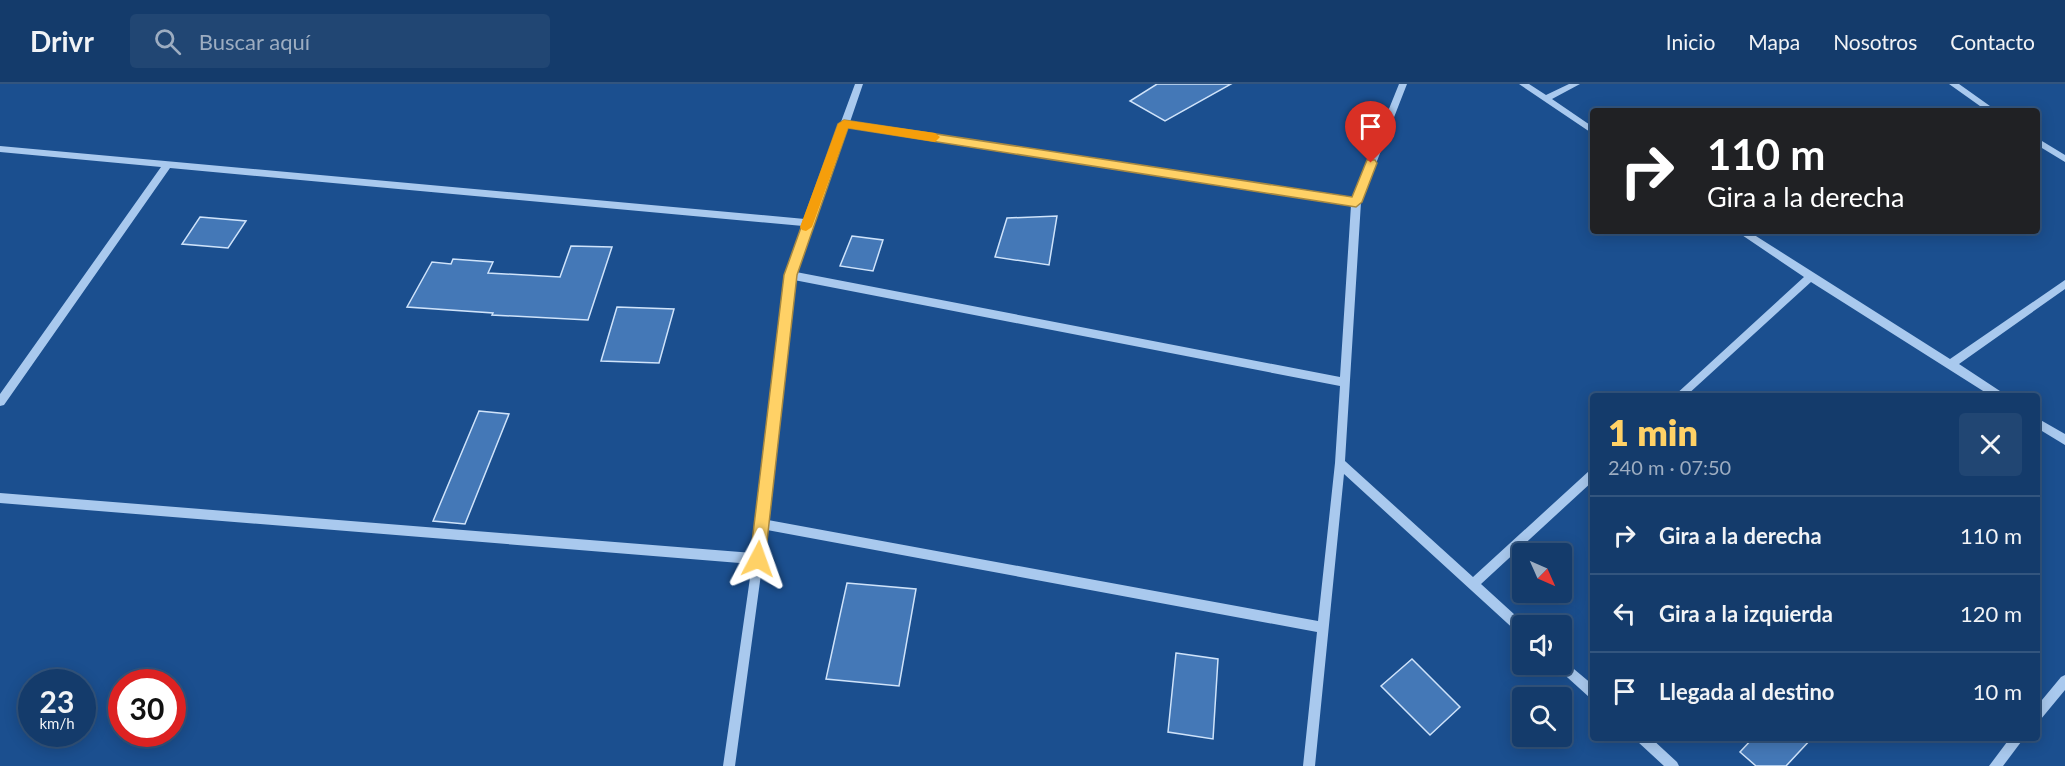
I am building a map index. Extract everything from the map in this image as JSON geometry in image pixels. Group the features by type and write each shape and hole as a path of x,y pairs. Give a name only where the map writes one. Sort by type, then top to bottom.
{"street":[{"path":"729,766 758,559 760,524 790,275 859,84"},
{"path":"1309,766 1340,463 1343,382 1356,202 1403,84"},
{"path":"1523,84 1590,129"},
{"path":"1546,99 1576,84"},
{"path":"1953,84 1989,108"},
{"path":"844,124 1356,202"},
{"path":"2040,143 2065,159"},
{"path":"0,149 807,223"},
{"path":"0,402 167,165"},
{"path":"1745,234 1809,277 1994,393"},
{"path":"790,275 1343,382"},
{"path":"1682,393 1809,277"},
{"path":"1951,364 2065,284"},
{"path":"2040,424 2065,440"},
{"path":"1340,463 1512,620"},
{"path":"1473,584 1590,477"},
{"path":"0,498 758,559"},
{"path":"760,524 1322,627"},
{"path":"1572,674 1590,690"},
{"path":"2040,711 2065,681"},
{"path":"1645,741 1673,766"},
{"path":"1995,766 2016,741"}],"building":[{"path":"1157,84 1231,84 1165,121 1130,101"},
{"path":"1057,216 1049,265 995,257 1007,218"},
{"path":"200,217 246,221 228,248 182,244"},
{"path":"852,236 883,240 873,271 840,266"},
{"path":"571,246 612,247 588,320 492,315 493,313 407,307 432,262 451,264 453,259 493,262 488,273 560,277"},
{"path":"617,307 674,309 659,363 601,361"},
{"path":"479,411 509,414 465,524 433,521"},
{"path":"847,583 916,589 899,686 826,679"},
{"path":"1176,653 1218,659 1213,739 1168,732"},
{"path":"1412,659 1460,707 1430,735 1381,686"},
{"path":"1750,741 1809,741 1786,766 1756,766 1740,752"}],"slow traffic":[{"path":"806,227 844,124 935,137"}],"route":[{"path":"758,559 760,524 790,275 844,124 1356,202 1371,163"}]}
